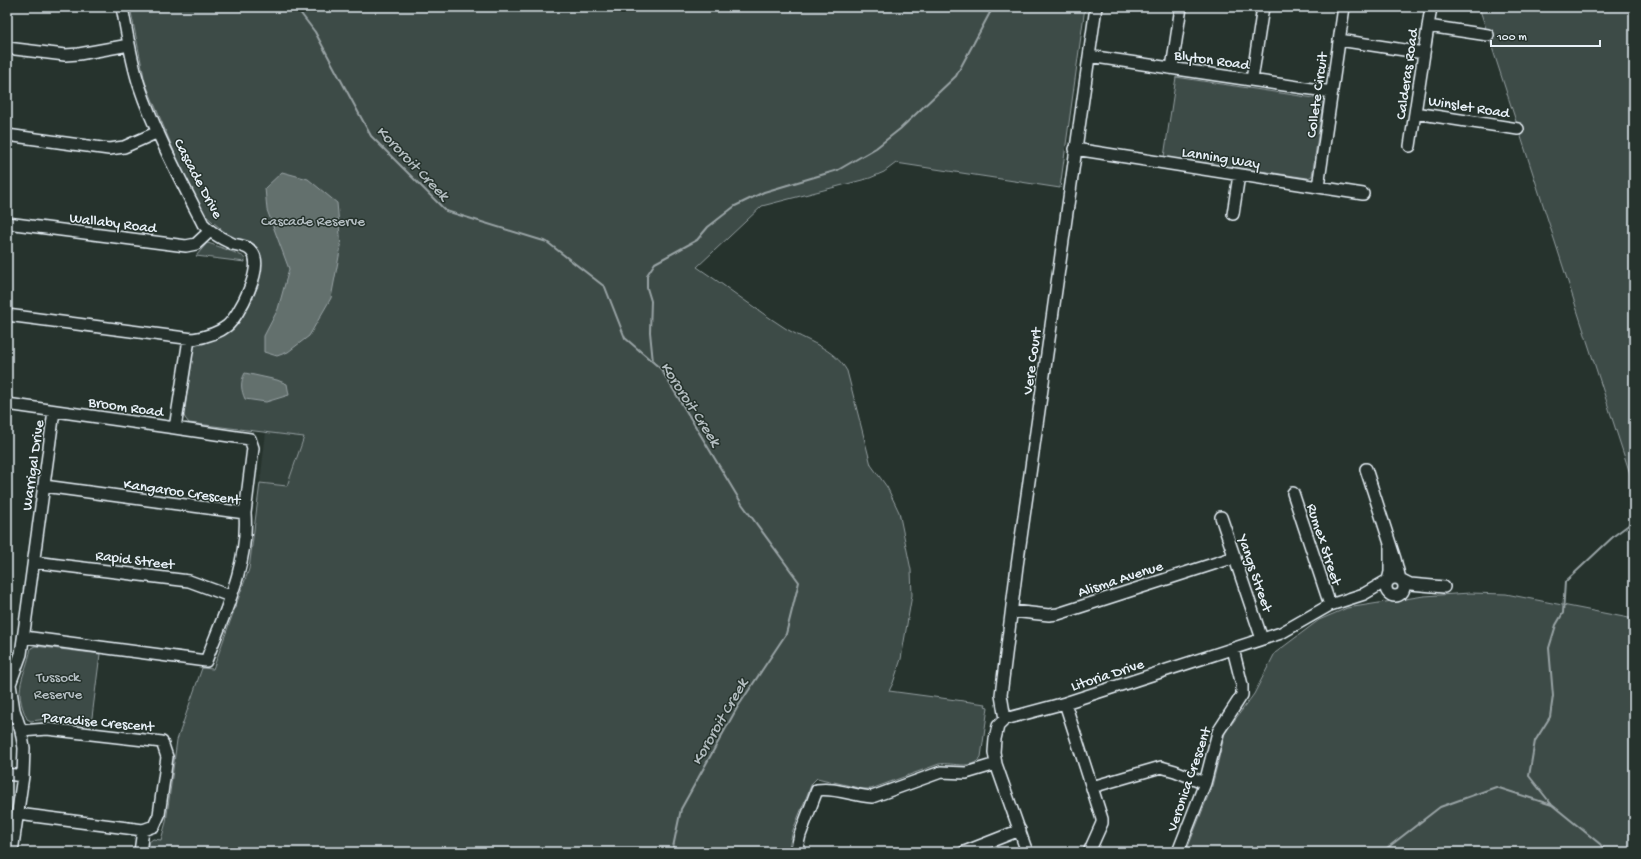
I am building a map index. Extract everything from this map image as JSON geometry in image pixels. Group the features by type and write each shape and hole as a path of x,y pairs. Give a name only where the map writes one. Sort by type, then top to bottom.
{"street":[{"name":"Cascade Drive","path":"7,315 189,339 204,337 217,332 228,325 238,311 251,286 256,260 254,253 249,248 233,243 210,231 203,224 158,132 139,85 129,45 122,7"},
{"name":"Vere Court","path":"1006,719 1001,695 1020,543 1096,7"},
{"path":"1172,68 1181,7"},
{"path":"1252,80 1263,7"},
{"name":"Collete Circuit","path":"1318,187 1344,7"},
{"name":"Calderas Road","path":"1410,146 1431,7"},
{"path":"1428,26 1488,35"},
{"path":"1339,40 1424,53"},
{"path":"7,48 79,54 129,45"},
{"name":"Blyton Road","path":"1089,56 1332,92"},
{"name":"Winslet Road","path":"1415,113 1503,131 1518,129"},
{"path":"7,135 109,149 124,147 158,132"},
{"name":"Lanning Way","path":"1076,149 1363,194"},
{"path":"1233,214 1239,175"},
{"name":"Wallaby Road","path":"7,223 186,246 196,244 210,231"},
{"name":"Broom Road","path":"7,404 175,428 189,339"},
{"name":"Warrigal Drive","path":"12,852 23,776 24,748 22,731 14,710 9,684 22,654 54,411"},
{"path":"175,428 250,439 253,448 245,513"},
{"path":"1366,469 1404,588 1402,594"},
{"name":"Kangaroo Crescent","path":"24,637 206,661 241,566 246,526 245,513 44,486"},
{"name":"Rumex Street","path":"1293,493 1330,605"},
{"name":"Yangs Street","path":"1221,517 1262,639"},
{"path":"1390,544 1390,572 1385,588 1390,596"},
{"name":"Alisma Avenue","path":"1012,611 1049,615 1058,614 1235,557"},
{"name":"Rapid Street","path":"34,562 189,581 230,596"},
{"name":"Litoria Drive","path":"1006,719 1065,703 1281,634 1330,605 1374,590 1388,580 1394,578 1410,584 1444,587 1433,590 1408,592 1396,597 1384,594 1362,600 1347,600"},
{"name":"Veronica Crescent","path":"1178,852 1205,783 1218,732 1242,695 1242,686 1234,649"},
{"path":"1065,703 1102,823 1089,852"},
{"path":"1006,719 998,726 994,752 996,764 1027,852"},
{"name":"Paradise Crescent","path":"22,731 47,729 162,742 167,757 159,815 154,826 143,830"},
{"path":"796,852 800,835 817,790 827,788 872,797 941,772 966,773 996,764"},
{"path":"1092,788 1161,767 1175,770 1205,783"},
{"path":"7,774 23,776"},
{"path":"18,814 143,830 140,852"},
{"path":"964,852 1020,830"}],"shaded area":[{"path":"282,172 308,179 337,203 341,246 331,298 309,336 288,352 277,356 264,352 264,336 278,309 289,269 267,210 265,188"},
{"path":"245,373 277,380 287,384 289,395 266,402 245,399 242,380"},
{"path":"266,432 304,436 287,486 260,483"}],"green space":[{"name":"Cascade Reserve","path":"130,7 1085,7 1060,188 896,163 884,172 870,178 762,206 697,267 785,328 835,356 847,371 871,465 887,487 899,512 911,570 912,595 901,659 889,691 986,704 985,706 988,707 981,757 972,764 967,765 939,764 871,789 863,789 817,778 812,783 793,830 788,852 148,852 149,842 153,839 161,840 166,822 177,740 202,668 213,669 249,569 260,483 287,486 304,437 189,423 185,418 184,415 194,346 229,330 238,323 248,307 259,284 260,255 249,244 229,236 205,215 191,192 145,82"},
{"path":"1479,7 1634,7 1634,486"},
{"path":"1176,77 1320,99 1323,103 1312,176 1308,178 1164,157"},
{"path":"207,243 241,255 245,262 196,256"},
{"path":"1470,593 1506,594 1634,619 1634,852 1186,852 1212,786 1225,733 1254,694 1275,653 1319,620 1347,608 1424,596"},
{"name":"Tussock Reserve","path":"35,646 100,654 91,725 47,719 31,721 27,719 20,699 20,690 31,648"}],"waterway":[{"name":"Kororoit Creek","path":"296,7 315,32 371,136 446,211 547,242 605,287 625,338 661,369 742,504 799,582 786,634 737,708 681,809 672,852"},
{"path":"653,362 650,332 651,301 647,288 647,275 655,263 697,240 708,227 735,206 764,192 838,170 876,148 900,129 956,76 993,7"},
{"path":"1552,805 1529,776 1535,741 1550,717 1553,696 1549,648 1556,625 1563,613 1565,582 1615,535 1634,521"},
{"name":"Kororoit Creek","path":"1382,852 1440,807 1496,787 1552,805 1600,844 1606,852"}]}
